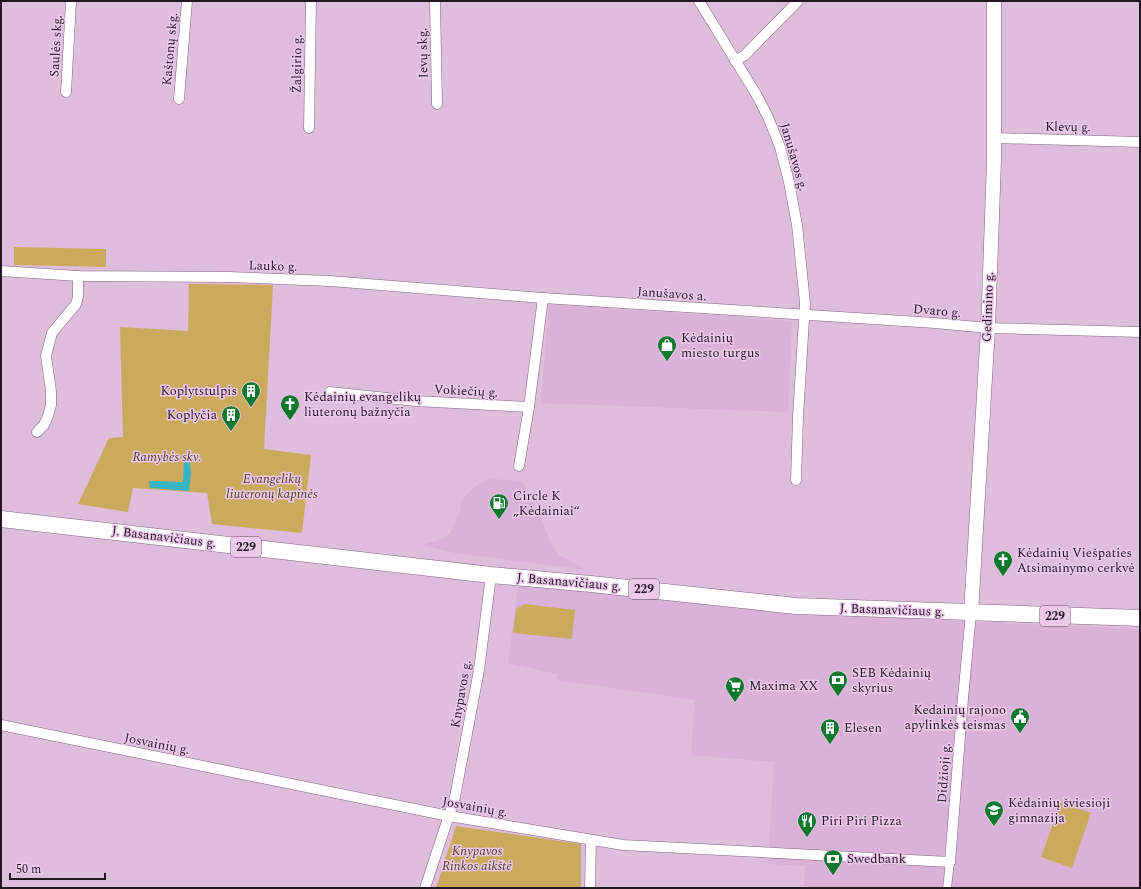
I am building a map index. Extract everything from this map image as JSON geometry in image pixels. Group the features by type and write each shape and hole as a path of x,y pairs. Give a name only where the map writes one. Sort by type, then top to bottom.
{"main road":[{"name":"Gedimino g.","path":"971,613 988,328 995,138 994,1"},
{"name":"J. Basanavičiaus g.","path":"1,519 491,575 796,606 1140,618"}],"street":[{"name":"Saulės skg.","path":"66,92 71,1"},
{"name":"Kaštonų skg.","path":"179,100 187,1"},
{"name":"Žalgirio g.","path":"309,128 311,1"},
{"name":"Ievų skg.","path":"435,1 437,104"},
{"name":"Janušavos g.","path":"698,1 768,117 780,148 789,182 797,225 805,303 804,315"},
{"path":"735,61 745,55 798,1"},
{"name":"Klevų g.","path":"995,138 1140,142"},
{"name":"Lauko g.","path":"1,271 78,276 229,277 330,281 543,298"},
{"path":"37,432 44,424 51,405 51,391 46,356 52,333 76,304 78,297 78,276"},
{"path":"519,466 529,407 543,298"},
{"name":"Janušavos a.","path":"543,298 804,315"},
{"path":"796,480 804,315"},
{"name":"Dvaro g.","path":"804,315 935,323 988,328 1140,332"},
{"name":"Vokiečių g.","path":"330,392 415,401 529,407"},
{"name":"Knypavos g.","path":"425,888 455,797 479,670 491,575"},
{"name":"Didžioji g.","path":"947,888 971,613"},
{"name":"Josvainių g.","path":"1,726 449,816 623,845 950,862"},
{"path":"590,888 591,840"}],"shaded area":[{"name":"Kėdainių miesto turgus","path":"549,304 792,321 788,412 541,403"},
{"path":"491,479 522,481 542,520 550,541 559,555 587,570 455,553 421,545 443,539 451,532 460,511 462,500 479,484"},
{"path":"518,586 809,612 980,622 1140,629 1140,888 804,888 805,866 768,864 774,762 691,755 695,700 557,680 557,674 508,663"}],"green space":[{"path":"14,247 106,249 106,267 14,265"},
{"path":"189,284 273,285 264,449 311,455 302,533 212,524 207,493 133,488 128,512 78,504 109,438 123,437 120,327 188,331"},
{"path":"525,604 575,610 572,639 513,633 516,609"},
{"path":"1061,802 1091,813 1072,868 1041,857"},
{"name":"Knypavos Rinkos aikštė","path":"456,826 581,844 581,888 436,888"}],"water":[{"path":"184,456 189,457 191,473 189,491 150,488 149,481 183,482"}],"place":[{"name":"Kėdainių miesto turgus","path":"667,362"},
{"name":"Koplytstulpis","path":"251,408"},
{"name":"Kėdainių evangelikų liuteronų bažnyčia","path":"290,421"},
{"name":"Koplyčia","path":"231,432"},
{"name":"Circle K „Kėdainiai“","path":"499,520"},
{"name":"Kėdainių Viešpaties Atsimainymo cerkvė","path":"1003,577"},
{"name":"SEB Kėdainių skyrius","path":"838,697"},
{"name":"Maxima XX","path":"735,703"},
{"name":"Kedainių rajono apylinkės teismas","path":"1020,734"},
{"name":"Elesen","path":"830,745"},
{"name":"Kėdainių šviesioji gimnazija","path":"994,827"},
{"name":"Piri Piri Pizza","path":"807,838"},
{"name":"Swedbank","path":"833,876"}],"park label":[{"name":"Ramybės skv.","path":"167,457"},
{"name":"Evangelikų liuteronų kapinės","path":"272,486"}]}
